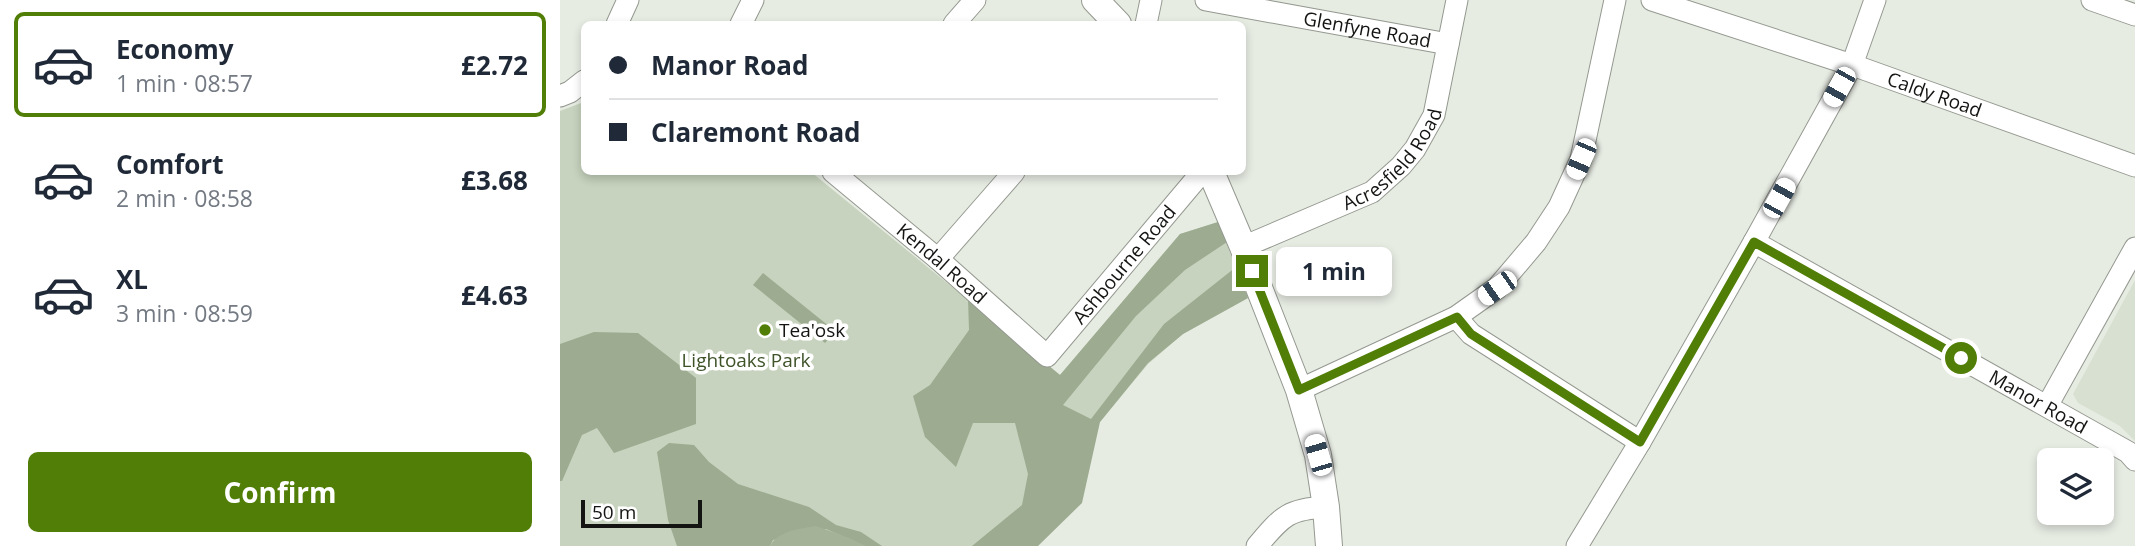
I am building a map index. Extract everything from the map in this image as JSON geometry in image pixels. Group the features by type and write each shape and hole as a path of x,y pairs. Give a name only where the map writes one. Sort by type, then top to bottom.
{"main road":[{"path":"1095,0 1115,21"},
{"path":"1212,175 1299,390 1318,455 1329,546"}],"street":[{"path":"618,21 628,0"},
{"path":"742,21 753,0"},
{"path":"957,21 975,0"},
{"path":"1147,21 1151,0"},
{"name":"Glenfyne Road","path":"1206,0 1448,44"},
{"name":"Acresfield Road","path":"1243,247 1371,192 1394,173 1415,149 1434,115 1457,0"},
{"path":"1299,390 1457,317 1497,288 1547,228 1581,159 1615,0"},
{"name":"Caldy Road","path":"1652,0 1852,65 2135,166"},
{"path":"1577,546 1640,442 1852,65 1875,0"},
{"path":"2091,0 2135,15"},
{"path":"560,96 581,84"},
{"name":"Kendal Road","path":"838,175 938,259 1047,356"},
{"path":"938,259 1011,175"},
{"name":"Ashbourne Road","path":"1047,356 1199,175"},
{"name":"Manor Road","path":"1754,242 2128,452 2135,460"},
{"path":"2047,406 2135,248"},
{"path":"1457,317 1471,334 1640,442"},
{"path":"1257,546 1284,517 1301,509 1326,507"}],"shaded area":[{"path":"1218,222 1227,242 1185,270 1136,316 1063,405 1091,419 1164,324 1236,267 1248,298 1183,334 1148,363 1100,422 1082,503 1038,546 972,546 1022,505 1028,474 1015,423 973,423 956,467 925,437 913,396 930,385 969,330 968,299 1060,375 1180,234"},
{"path":"763,273 835,331 825,343 753,285"},
{"path":"2135,280 2135,441 2120,426 2078,403 2073,394"},
{"path":"594,332 638,333 696,378 696,424 614,453 597,428 582,435 560,481 560,344"},
{"path":"669,443 694,445 709,462 738,484 809,507 836,525 861,532 882,546 865,546 826,529 773,540 770,546 677,546 668,520 657,452"},
{"path":"816,526 865,546 770,546 784,533"}],"green space":[{"name":"Lightoaks Park","path":"581,103 581,175 815,175 1060,375 1180,234 1218,222 1248,298 1183,334 1148,364 1100,422 1038,546 560,546 560,111"}],"place":[{"name":"Tea'osk","path":"765,330"}],"route":[{"path":"1252,271 1299,390 1457,317 1471,334 1640,442 1754,242 1961,358"}]}
